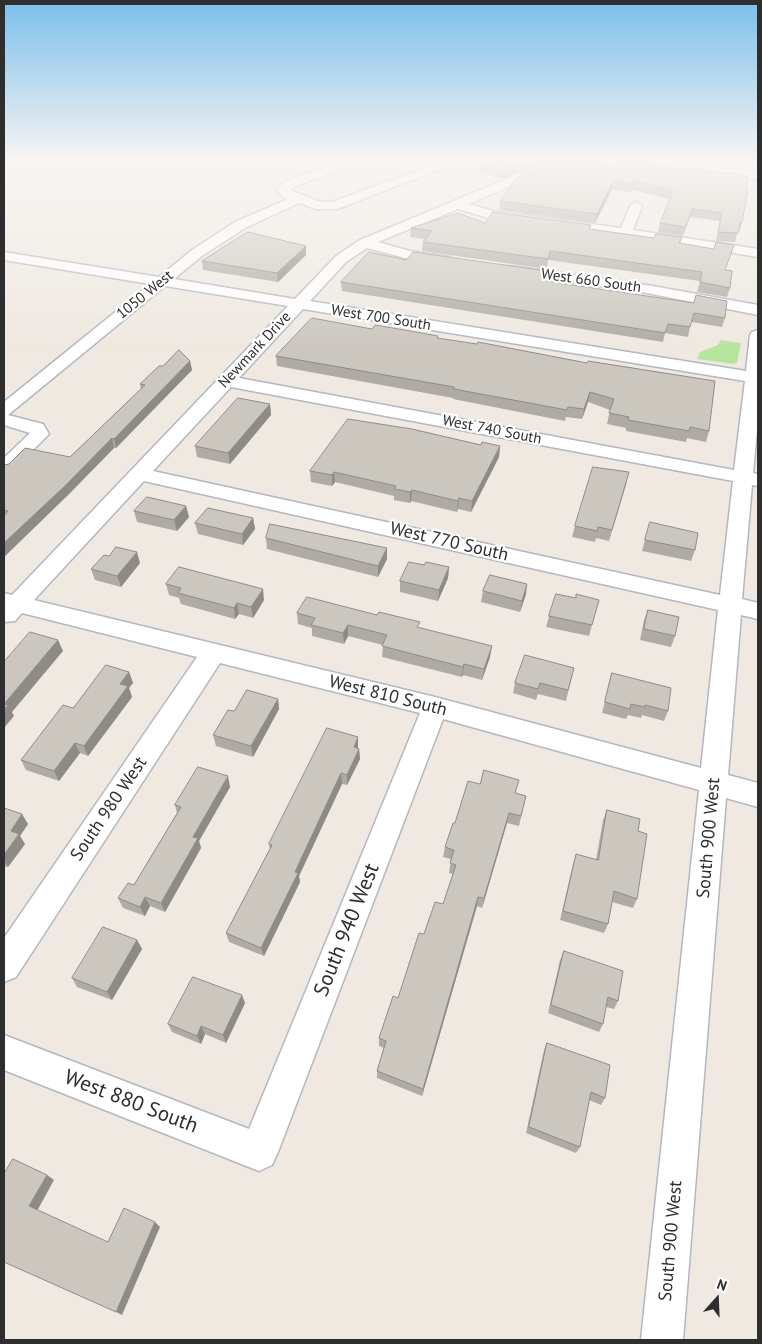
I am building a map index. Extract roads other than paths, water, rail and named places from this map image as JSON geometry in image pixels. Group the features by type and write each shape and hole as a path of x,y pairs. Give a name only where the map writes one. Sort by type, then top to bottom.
{"street":[{"name":"1050 West","path":"4,412 197,253 243,224"},
{"name":"Newmark Drive","path":"8,608 139,474 341,258 365,243 410,224"},
{"path":"561,224 758,253"},
{"path":"626,232 629,224"},
{"path":"365,243 409,255 457,262"},
{"name":"West 700 South","path":"4,256 756,378"},
{"name":"West 660 South","path":"495,268 647,289 758,310"},
{"name":"South 900 West","path":"662,1340 715,782 729,604 751,478 758,335"},
{"name":"West 740 South","path":"227,381 751,478"},
{"path":"4,420 36,428 40,434 4,468"},
{"name":"West 770 South","path":"139,474 758,611"},
{"name":"West 810 South","path":"8,608 214,652 434,707 758,795"},
{"name":"South 980 West","path":"4,966 214,652"},
{"name":"South 940 West","path":"259,1152 434,707"},
{"name":"West 880 South","path":"4,1053 259,1152"}]}
